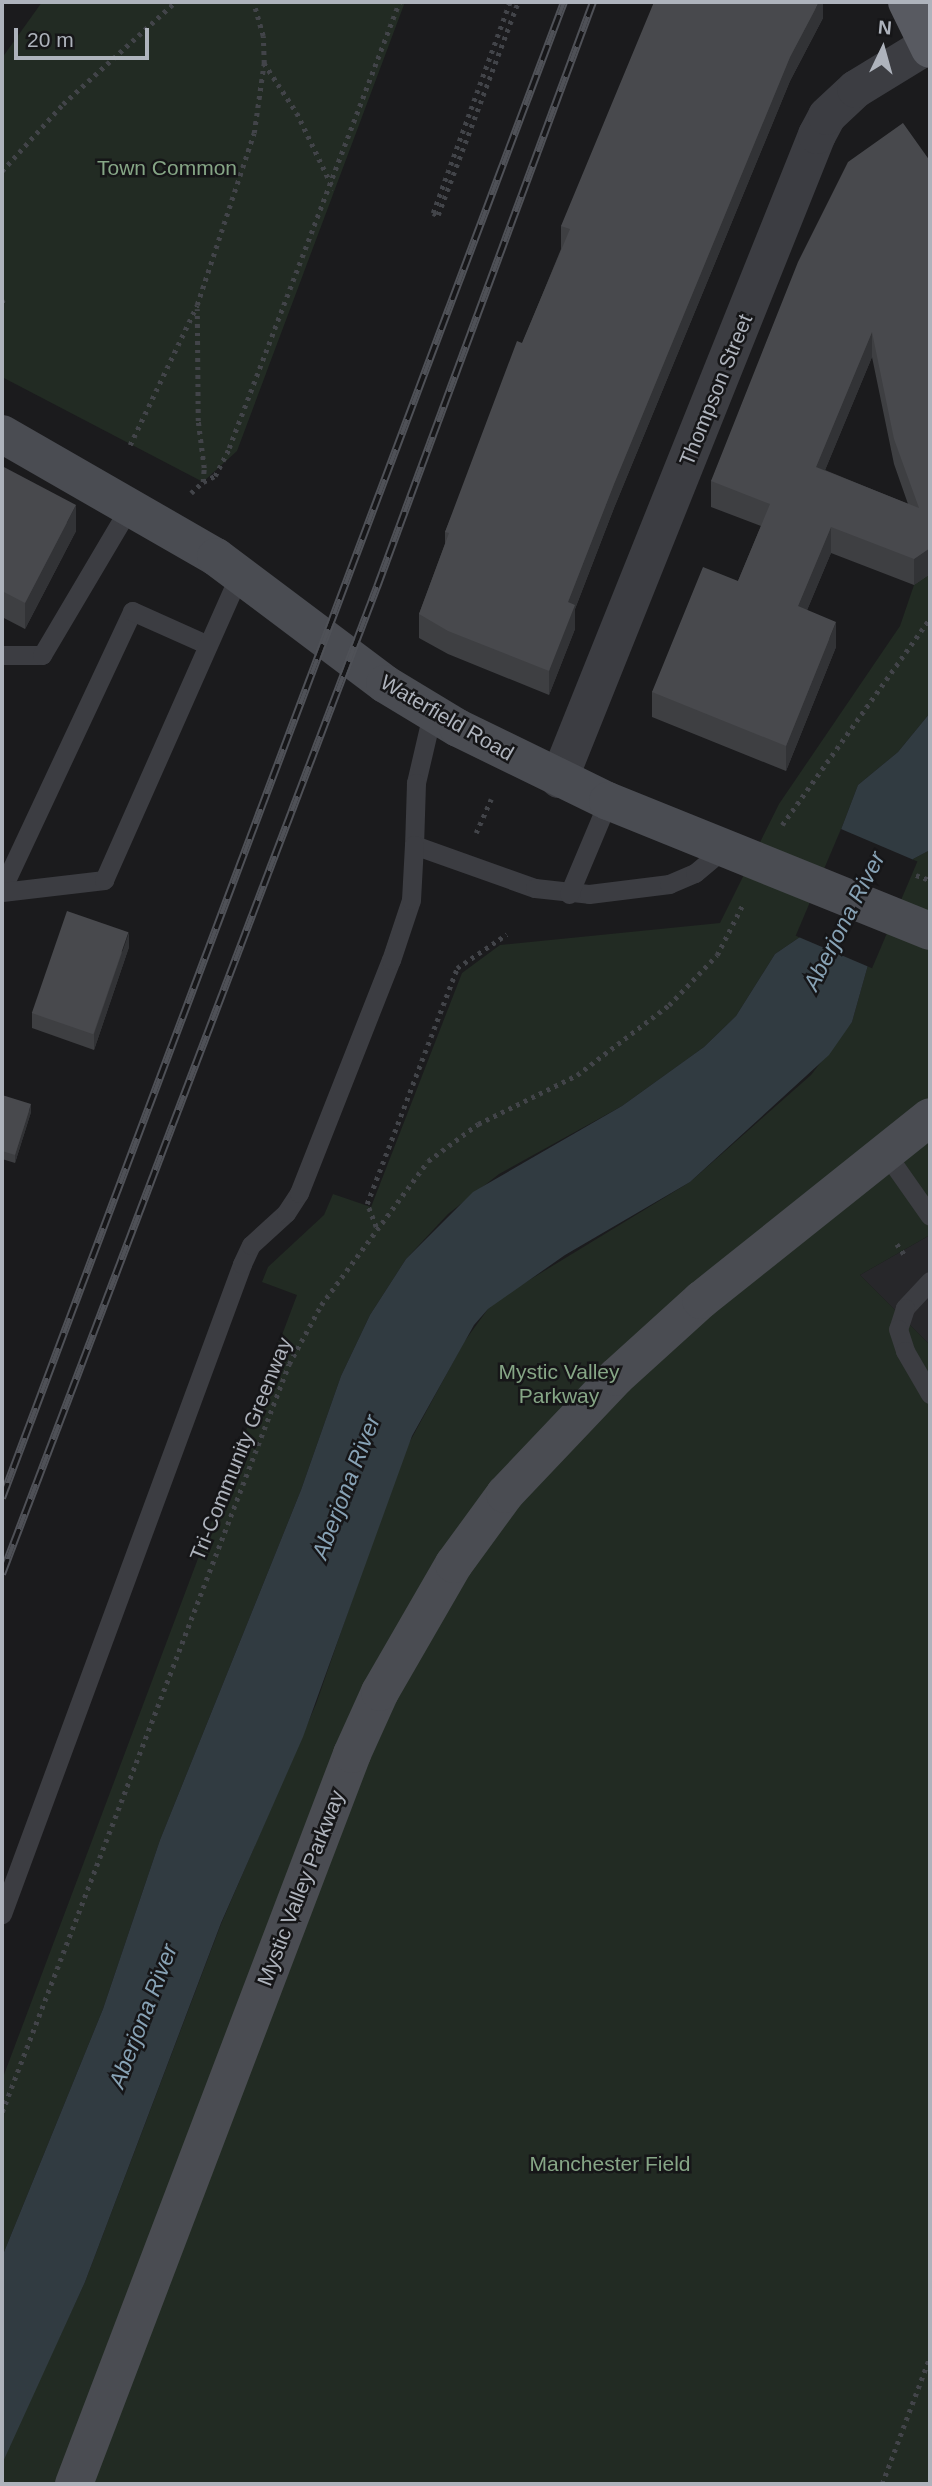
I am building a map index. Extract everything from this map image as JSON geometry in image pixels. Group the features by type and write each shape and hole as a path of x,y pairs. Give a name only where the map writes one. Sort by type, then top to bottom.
{"main road":[{"path":"907,2 929,47"},
{"name":"Waterfield Road","path":"2,434 144,514 239,575 432,714 608,801 914,925"},
{"name":"Mystic Valley Parkway","path":"75,2484 352,1754 424,1613 505,1494 616,1377 691,1309 930,1116"}],"street":[{"name":"Thompson Street","path":"559,779 817,135 827,116 856,89 929,47"}],"lane":[{"path":"2,655 42,655 144,514"},
{"path":"2,891 104,880 239,575"},
{"path":"2,891 132,611 208,645"},
{"path":"2,1914 242,1264 251,1245 286,1213 299,1193 391,960 411,900 415,783 432,714"},
{"path":"569,894 608,801"},
{"path":"414,845 518,883 569,894 669,884 695,873 724,849"},
{"path":"885,1152 930,1216"},
{"path":"930,1281 905,1308 898,1329 905,1351 930,1394"}],"path":[{"path":"2,171 63,104 174,2"},
{"path":"144,514 215,476 229,448 332,188 399,2"},
{"path":"510,2 433,213 438,215 518,2"},
{"path":"130,445 197,305 254,133 264,63 263,36 255,8"},
{"path":"264,63 297,113 332,188"},
{"path":"197,305 203,482"},
{"path":"784,821 930,618"},
{"path":"474,837 491,799"},
{"path":"916,875 930,880"},
{"name":"Tri-Community Greenway","path":"2,2112 289,1364 321,1306 428,1161 457,1137 568,1081 669,1005 717,954 737,916"},
{"path":"376,1228 367,1204 457,968 507,934"},
{"path":"882,2484 930,2356"}],"shaded area":[{"path":"930,1235 930,1345 860,1275"}],"green space":[{"name":"Town Common","path":"42,2 405,2 237,451 203,482 2,377 2,58"},
{"path":"930,573 930,713 898,752 858,785 800,937 775,954 736,1016 704,1047 622,1106 499,1174 448,1214 406,1259 370,1315 341,1376 301,1490 160,1840 103,2009 2,2257 2,2080 297,1295 262,1282 268,1267 324,1215 333,1194 371,1207 462,973 500,945 720,923 779,804 900,626 914,585"},
{"name":"Manchester Field","path":"930,850 930,1235 860,1275 930,1345 930,2484 2,2484 4,2456 85,2282 221,1924 316,1704 402,1456 464,1342 488,1309 508,1293 690,1182 811,1075 852,1022 868,965 913,859"}],"water":[{"name":"Aberjona River","path":"930,713 930,850 913,859 868,965 852,1022 829,1055 690,1182 565,1255 488,1309 474,1325 412,1436 303,1737 221,1923 85,2282 2,2464 2,2257 103,2009 160,1840 301,1490 341,1376 370,1315 406,1259 473,1192 622,1106 704,1047 736,1016 775,954 800,937 858,785 898,752"}],"pier":[{"path":"841,829 917,861 872,968 796,936"}],"building":[{"path":"654,2 819,2 790,57 614,484 568,602 575,605 549,671 448,631 419,614 449,533 445,532 517,341 522,343 570,229 561,226"},
{"path":"903,123 930,161 930,548 914,559 831,527 798,606 836,622 786,746 652,692 703,567 738,581 770,504 711,481 798,262 848,162","holes":["872,332 894,439 919,508 816,467"]},
{"path":"2,466 76,505 25,603 2,591"},
{"path":"67,911 128,932 93,1034 32,1013"},
{"path":"2,1095 31,1104 15,1155 2,1151"}],"railway":[{"path":"2,1498 564,2"},
{"path":"2,1574 377,587 593,2"}]}
